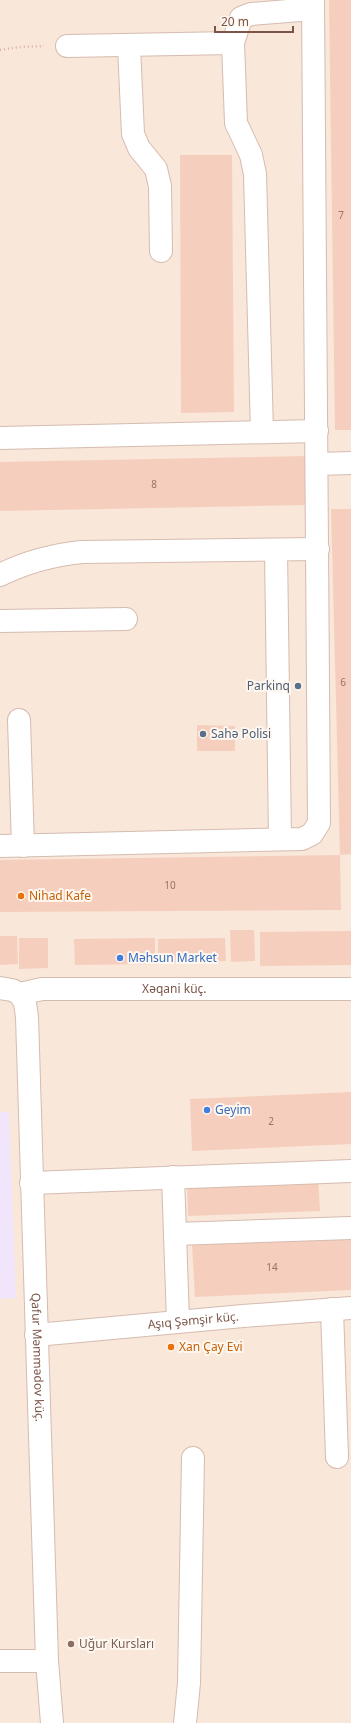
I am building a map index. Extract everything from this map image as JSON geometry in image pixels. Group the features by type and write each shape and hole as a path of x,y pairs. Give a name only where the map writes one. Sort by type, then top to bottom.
{"street":[{"path":"0,846 302,839 312,834 319,824 313,5 251,14 242,18 233,43 236,123 251,155 255,174 262,432"},
{"path":"67,46 233,43"},
{"path":"129,46 133,134 139,148 156,169 160,186 161,251"},
{"path":"0,438 317,431"},
{"path":"317,464 351,463"},
{"path":"0,575 16,567 55,555 82,552 318,549"},
{"path":"276,550 280,839"},
{"path":"0,621 126,619"},
{"path":"20,720 23,846"},
{"name":"Xəqani küç.","path":"10,991 42,989 351,989"},
{"name":"Qafur Məmmədov küç.","path":"10,991 25,1003 27,1017 47,1661 52,1723"},
{"path":"31,1183 351,1171"},
{"path":"173,1177 178,1321"},
{"path":"175,1234 351,1228"},
{"path":"337,1457 341,1308"},
{"name":"Aşıq Şəmşir küç.","path":"36,1335 178,1321 341,1308"},
{"path":"185,1723 189,1683 193,1458"},
{"path":"0,1661 47,1661"}],"path":[{"path":"0,50 18,47 67,46"}],"shaded area":[{"path":"0,0 351,0 351,1723 0,1723"},
{"path":"0,1112 9,1112 16,1298 0,1299"}],"building":[{"path":"329,0 351,0 351,430 335,430"},
{"path":"180,155 232,155 234,412 181,413"},
{"path":"308,456 309,505 0,511 0,462"},
{"path":"331,509 351,509 351,854 340,855"},
{"path":"197,725 235,726 235,751 197,751"},
{"path":"340,855 341,910 0,912 0,860"},
{"path":"230,930 254,930 255,961 231,962"},
{"path":"351,931 351,965 260,966 260,932"},
{"path":"0,936 17,936 18,964 0,965"},
{"path":"19,938 48,938 48,968 19,969"},
{"path":"155,938 155,964 75,965 74,939"},
{"path":"225,938 226,961 158,963 158,939"},
{"path":"351,1092 351,1144 192,1151 190,1099"},
{"path":"318,1178 320,1211 188,1216 187,1184"},
{"path":"351,1238 351,1290 195,1297 192,1245"}],"place":[{"name":"Parkinq","path":"298,686"},
{"name":"Sahə Polisi","path":"203,734"},
{"name":"Nihad Kafe","path":"21,896"},
{"name":"Məhsun Market","path":"120,958"},
{"name":"Geyim","path":"207,1110"},
{"name":"Xan Çay Evi","path":"171,1347"},
{"name":"Uğur Kursları","path":"71,1644"}]}
